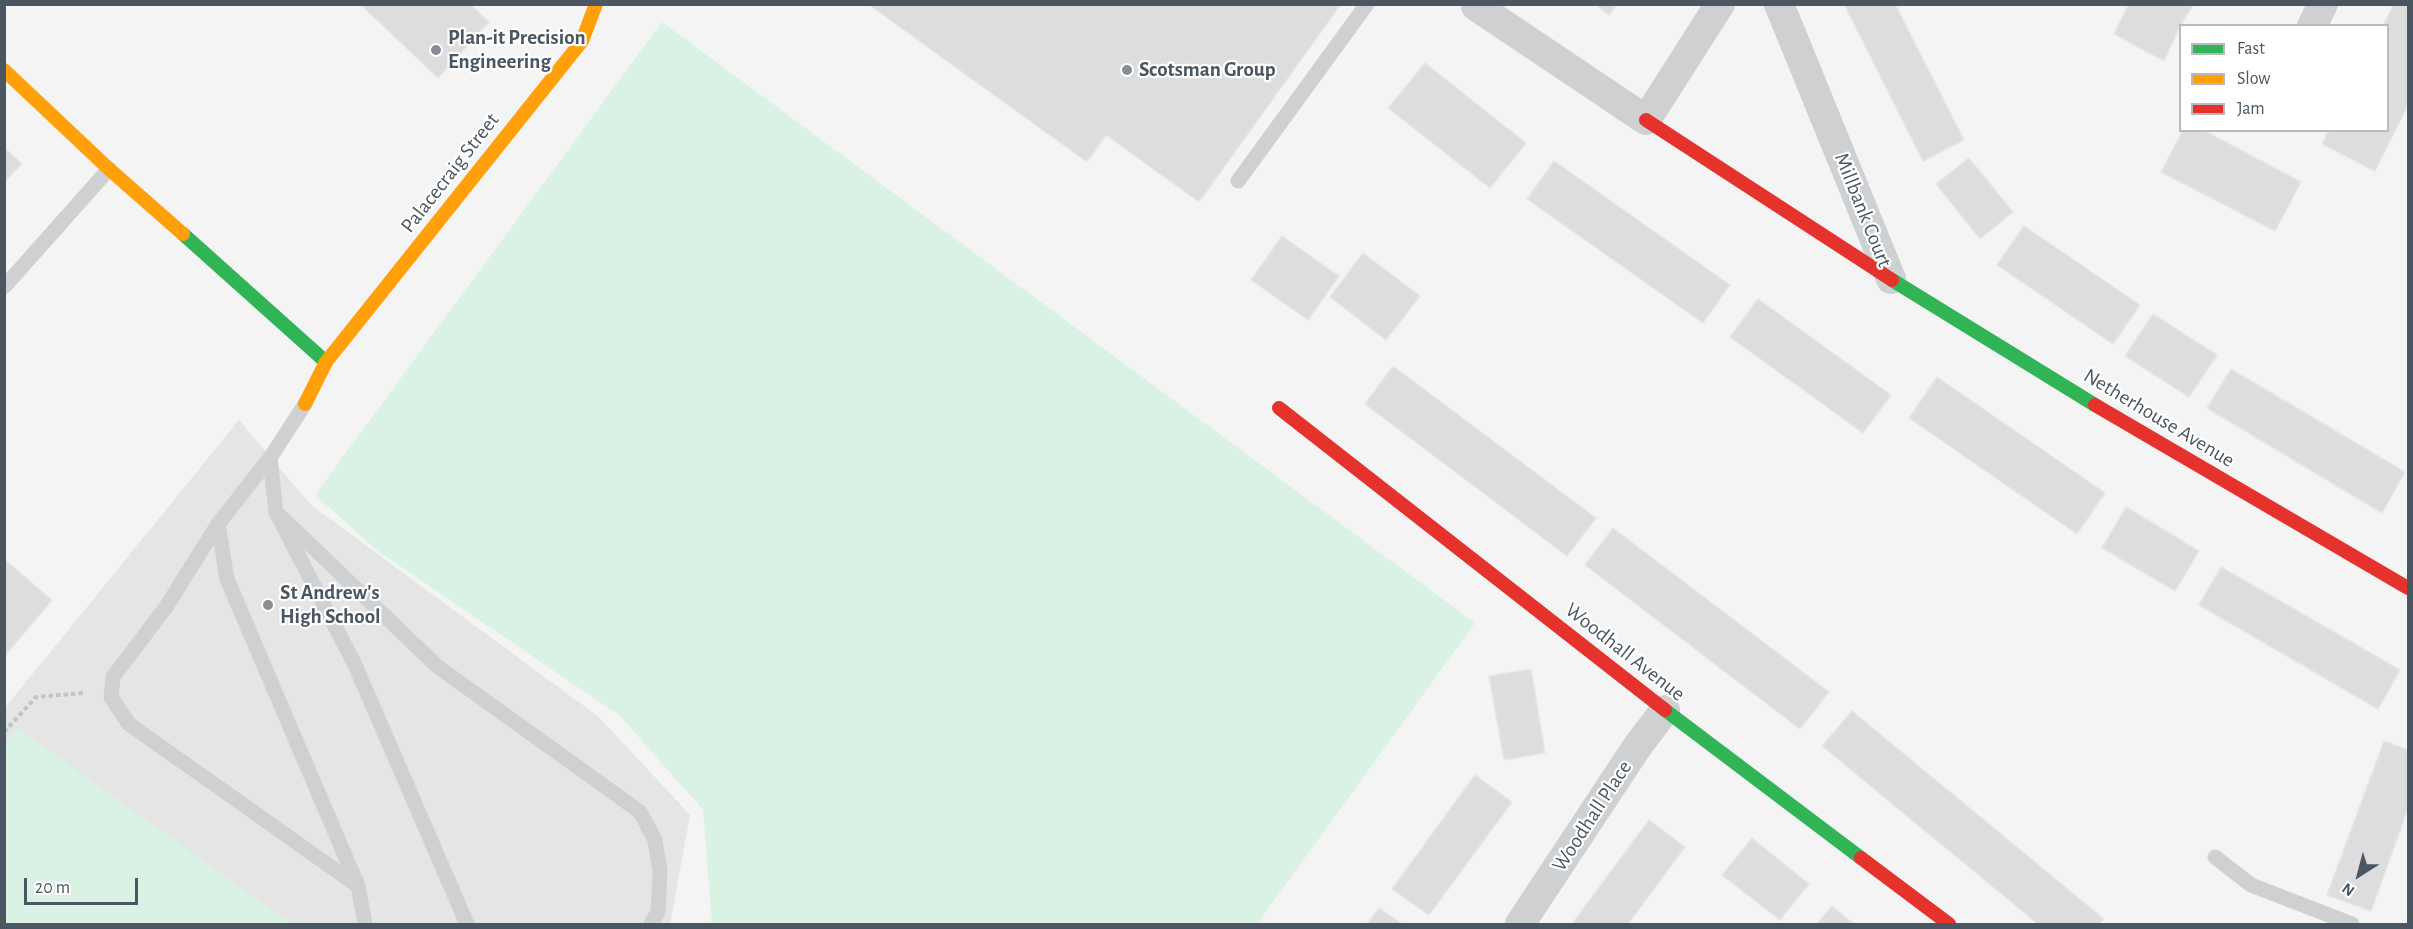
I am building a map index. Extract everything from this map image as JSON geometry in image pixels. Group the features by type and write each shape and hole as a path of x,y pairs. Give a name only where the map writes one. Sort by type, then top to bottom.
{"street":[{"name":"Palacecraig Street","path":"305,404 326,362 582,41 596,4"},
{"path":"1646,120 1720,4"},
{"name":"Millbank Court","path":"1779,4 1891,279"},
{"path":"2313,24 2323,4"},
{"name":"Millbank Court","path":"1476,6 1646,120 1891,279"},
{"path":"5,70 109,169 326,362"},
{"name":"Netherhouse Avenue","path":"1891,279 2142,434 2409,588"},
{"name":"Woodhall Avenue","path":"1279,408 1665,710 1949,924"},
{"name":"Woodhall Place","path":"1520,924 1637,747 1665,710"}],"lane":[{"path":"1238,182 1367,4"},
{"path":"4,287 109,169"},
{"path":"305,404 270,458 219,524 166,607 113,677 111,697 129,724 358,886"},
{"path":"270,458 276,512 355,665 467,924"},
{"path":"276,512 437,666 640,812 654,840 660,872 658,912 651,924"},
{"path":"219,524 227,579 358,886 365,924"},
{"path":"2215,857 2251,885 2352,924"}],"path":[{"path":"4,732 36,697 84,693 111,697"}],"shaded area":[{"name":"St Andrew's High School","path":"239,420 311,505 599,717 690,815 670,924 5,924 4,709"}],"green space":[{"path":"662,22 1475,623 1257,924 712,924 703,810 620,716 378,551 315,495"},
{"path":"17,728 292,924 5,924 5,745"}],"building":[{"name":"Plan-it Precision Engineering","path":"360,4 470,4 489,22 438,78"},
{"name":"Scotsman Group","path":"868,4 1341,4 1199,202 1106,135 1087,162"},
{"path":"1595,4 1617,4 1609,15"},
{"path":"1844,4 1895,4 1964,140 1923,161"},
{"path":"2129,4 2194,4 2181,24 2179,24 2164,61 2114,34"},
{"path":"2394,4 2408,4 2408,105 2375,171 2322,144 2328,132 2389,132 2389,24 2384,24"},
{"path":"1425,63 1526,143 1490,188 1388,108"},
{"path":"2182,132 2207,132 2301,182 2275,231 2161,172"},
{"path":"4,147 22,164 4,182"},
{"path":"1969,158 2013,212 1980,239 1936,184"},
{"path":"1554,161 1730,285 1703,323 1527,199"},
{"path":"2024,226 2140,305 2113,344 1997,265"},
{"path":"1282,236 1339,276 1308,320 1251,280"},
{"path":"1363,253 1420,296 1386,340 1330,297"},
{"path":"1758,299 1891,395 1863,433 1730,337"},
{"path":"2153,314 2217,355 2189,397 2125,356"},
{"path":"1393,366 1596,518 1567,556 1365,404"},
{"path":"2231,369 2405,472 2382,513 2207,408"},
{"path":"1937,377 2105,493 2077,534 1909,418"},
{"path":"2126,507 2199,551 2175,591 2102,548"},
{"path":"1613,528 1829,692 1800,729 1585,565"},
{"path":"4,559 52,600 4,657"},
{"path":"2221,567 2400,670 2378,709 2199,605"},
{"path":"1531,669 1545,753 1504,760 1489,676"},
{"path":"1852,711 2104,919 2099,924 2038,924 1822,746"},
{"path":"2384,741 2408,750 2408,809 2371,911 2327,895"},
{"path":"1475,775 1512,802 1429,915 1392,889"},
{"path":"1649,820 1685,847 1628,924 1572,924"},
{"path":"1752,838 1809,884 1780,920 1722,875"},
{"path":"1832,906 1854,924 1817,924"},
{"path":"1379,908 1402,924 1367,924"}],"traffic: fast":[{"path":"183,234 326,362"},
{"path":"1892,280 2095,405"},
{"path":"1665,710 1861,858"}],"traffic: slow":[{"path":"305,404 326,362 582,41 596,4"},
{"path":"4,70 109,169 183,234"}],"traffic: jam":[{"path":"1646,120 1892,280"},
{"path":"2095,405 2408,588"},
{"path":"1279,408 1665,710"},
{"path":"1861,858 1949,924"}],"place":[{"name":"Plan-it Precision Engineering","path":"436,50"},
{"name":"Scotsman Group","path":"1127,70"},
{"name":"St Andrew's High School","path":"268,605"}]}
